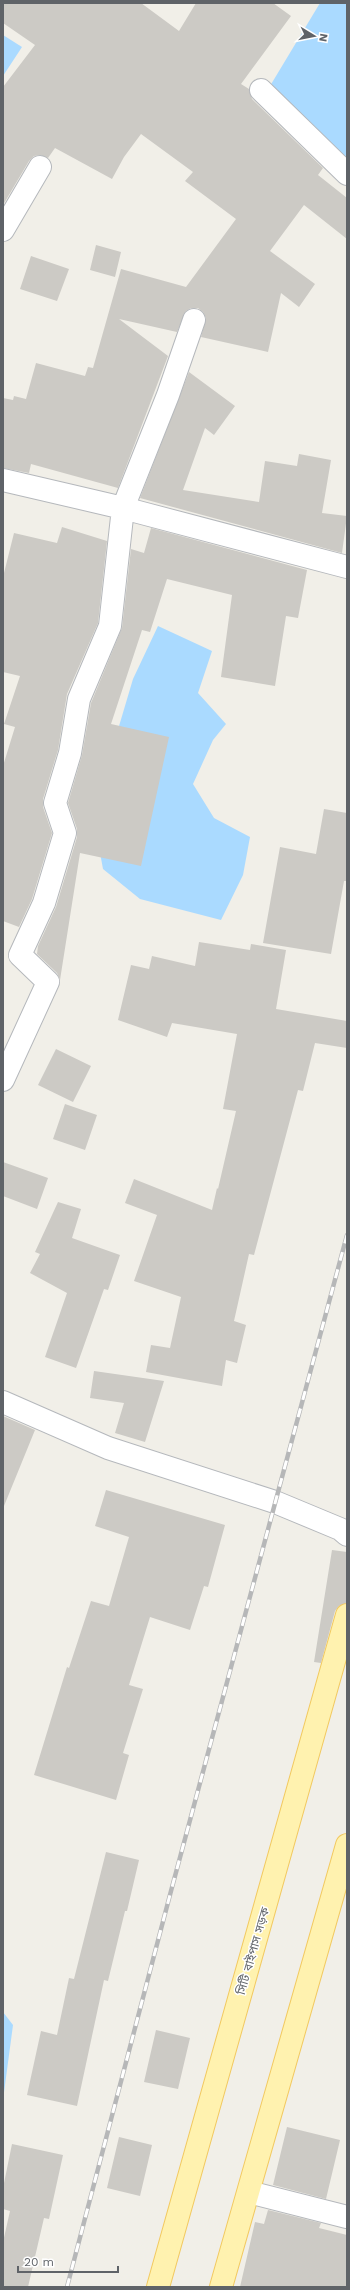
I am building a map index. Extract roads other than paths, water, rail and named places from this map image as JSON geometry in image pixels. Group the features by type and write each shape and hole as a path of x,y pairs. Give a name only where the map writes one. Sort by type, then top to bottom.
{"main road":[{"name":"সিটি বাইপাস সড়ক","path":"158,2287 347,1615"},
{"path":"221,2287 347,1845"}],"street":[{"path":"261,90 347,174"},
{"path":"3,230 40,166"},
{"path":"3,1080 48,982 20,955 44,903 65,833 56,804 70,753 79,699 110,626 123,508 168,395 194,320"},
{"path":"3,480 123,508 347,567"},
{"path":"3,1402 108,1448 275,1502 340,1529 347,1535"},
{"path":"249,2192 347,2217"}],"water":[{"path":"320,3 347,3 347,166 270,86"},
{"path":"3,35 22,47 3,76"},
{"path":"158,626 212,651 198,693 226,724 213,740 193,784 214,818 250,837 243,875 221,920 140,899 103,869 92,809 106,770 133,679"},
{"path":"3,2012 13,2025 3,2100"}],"railway":[{"path":"67,2287 171,1891 347,1235"}]}
